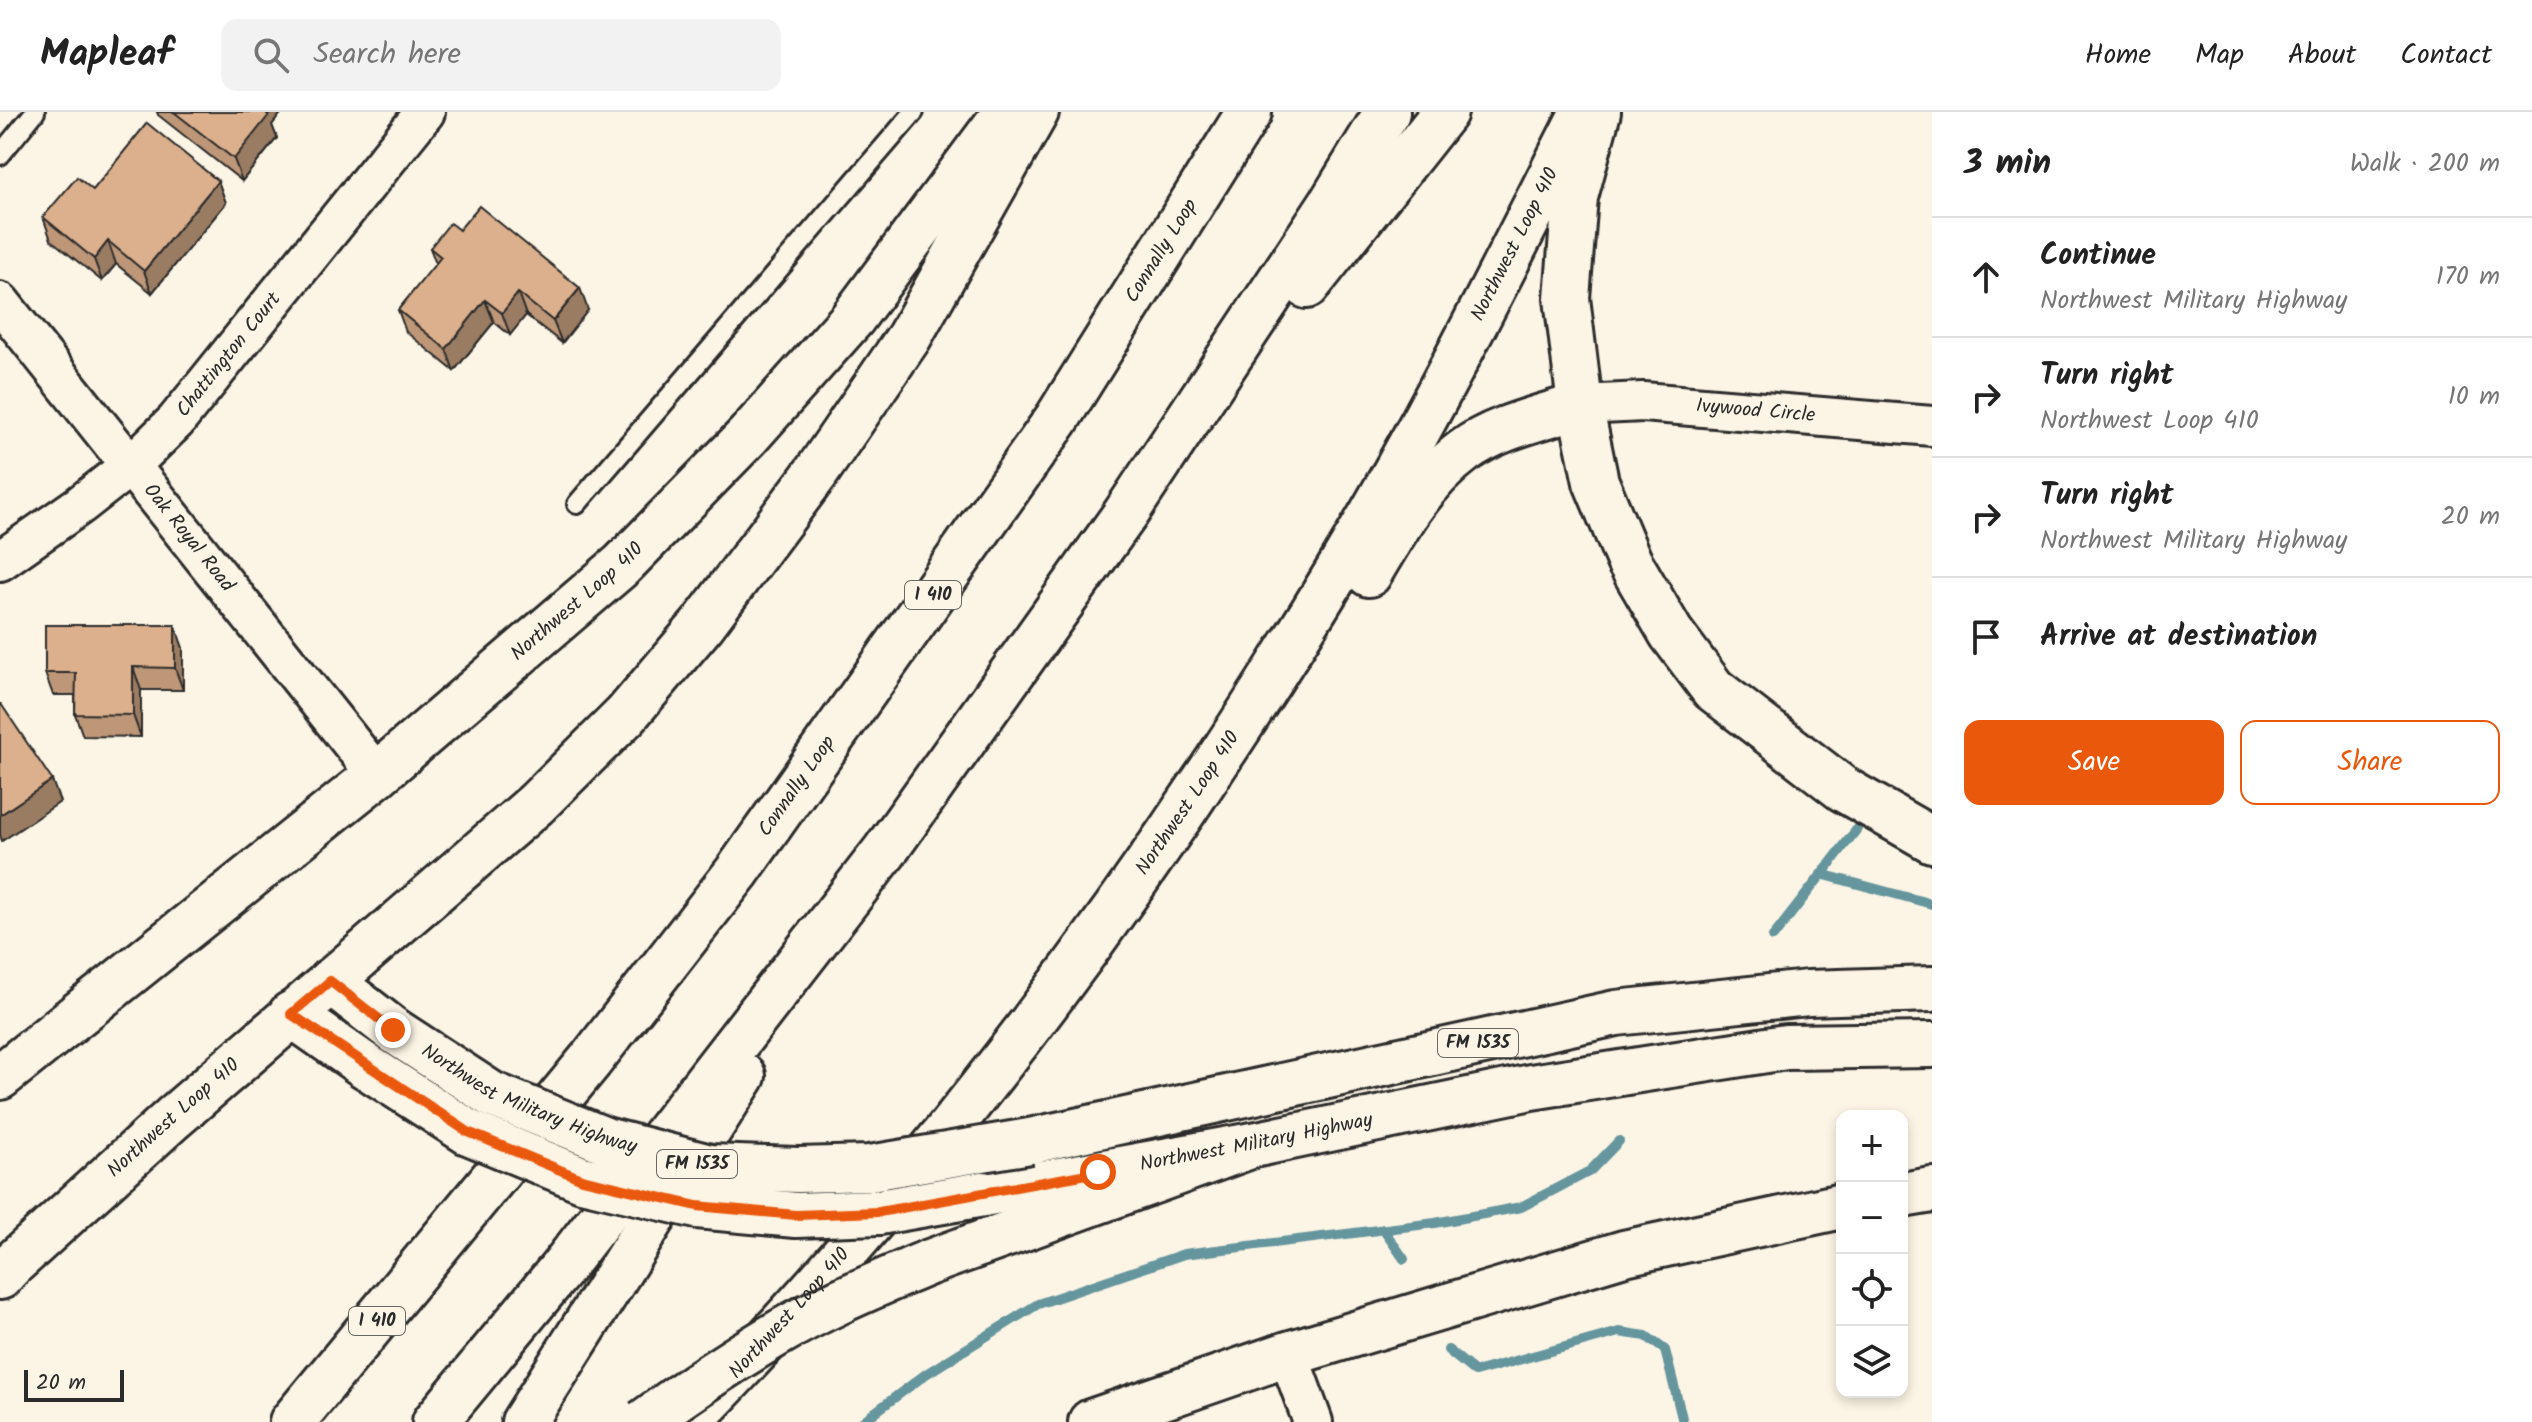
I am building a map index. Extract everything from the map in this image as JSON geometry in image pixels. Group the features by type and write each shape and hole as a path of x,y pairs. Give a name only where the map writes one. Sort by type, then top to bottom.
{"main road":[{"name":"Northwest Loop 410","path":"0,1077 377,775 622,565 748,436 852,319 1006,112"},
{"name":"Northwest Loop 410","path":"3,1273 291,1014 536,804 626,715 703,624 816,473 909,337 1036,112"},
{"name":"Connally Loop","path":"292,1422 581,1073 737,872 1057,419 1249,112"},
{"path":"435,1422 562,1268 885,851 1126,513 1332,202 1387,112"},
{"path":"1126,513 1445,112"},
{"name":"Northwest Loop 410","path":"689,1422 839,1259 973,1101 1076,964 1207,780 1351,548 1442,386 1583,112"},
{"path":"1598,112 1575,197 1567,298 1580,405 1596,482 1629,561 1671,633 1713,689 1843,789 1932,840"},
{"path":"1207,780 1338,623 1396,529 1432,479 1465,450 1495,434 1580,405"},
{"path":"524,1422 885,851"},
{"name":"Northwest Military Highway","path":"330,981 393,1030 491,1094 605,1140 710,1167 798,1170 870,1168 1030,1141 1616,1013 1808,993 1932,989"},
{"name":"Northwest Military Highway","path":"291,1014 468,1132 582,1179 697,1206 796,1215 879,1212 1253,1145 1531,1087 1786,1047 1932,1045"},
{"path":"644,1422 778,1333 854,1295 927,1263 1253,1145"},
{"path":"1908,1194 1932,1190"},
{"path":"1091,1422 1288,1354 1624,1253 1836,1207"}],"street":[{"name":"Chattington Court","path":"0,561 131,465 176,421 425,112"},
{"name":"Oak Royal Road","path":"0,302 377,775"},
{"name":"Ivywood Circle","path":"1580,405 1643,402 1932,426"},
{"path":"1288,1354 1313,1422"}],"lane":[{"path":"0,155 35,112"},
{"path":"577,504 914,112"}],"building":[{"path":"174,112 264,112 269,115 234,159"},
{"path":"147,123 218,181 144,271 108,241 94,259 43,217 77,177 93,190"},
{"path":"479,206 580,288 553,321 518,293 502,313 485,300 446,349 398,310 441,257 430,248 450,223 459,230"},
{"path":"45,625 175,625 175,668 133,667 133,715 75,714 76,673 45,673"},
{"path":"0,704 52,780 0,815"}],"waterway":[{"path":"1773,937 1857,829"},
{"path":"1821,874 1932,904"},
{"path":"862,1422 926,1374 1038,1304 1184,1254 1435,1223 1521,1207 1590,1171 1619,1141"},
{"path":"1383,1229 1404,1259"},
{"path":"1448,1350 1475,1372 1619,1332 1646,1336 1665,1350 1683,1422"}],"route":[{"path":"393,1030 330,981 291,1014 468,1132 582,1179 697,1206 796,1215 879,1212 1098,1172"}]}
